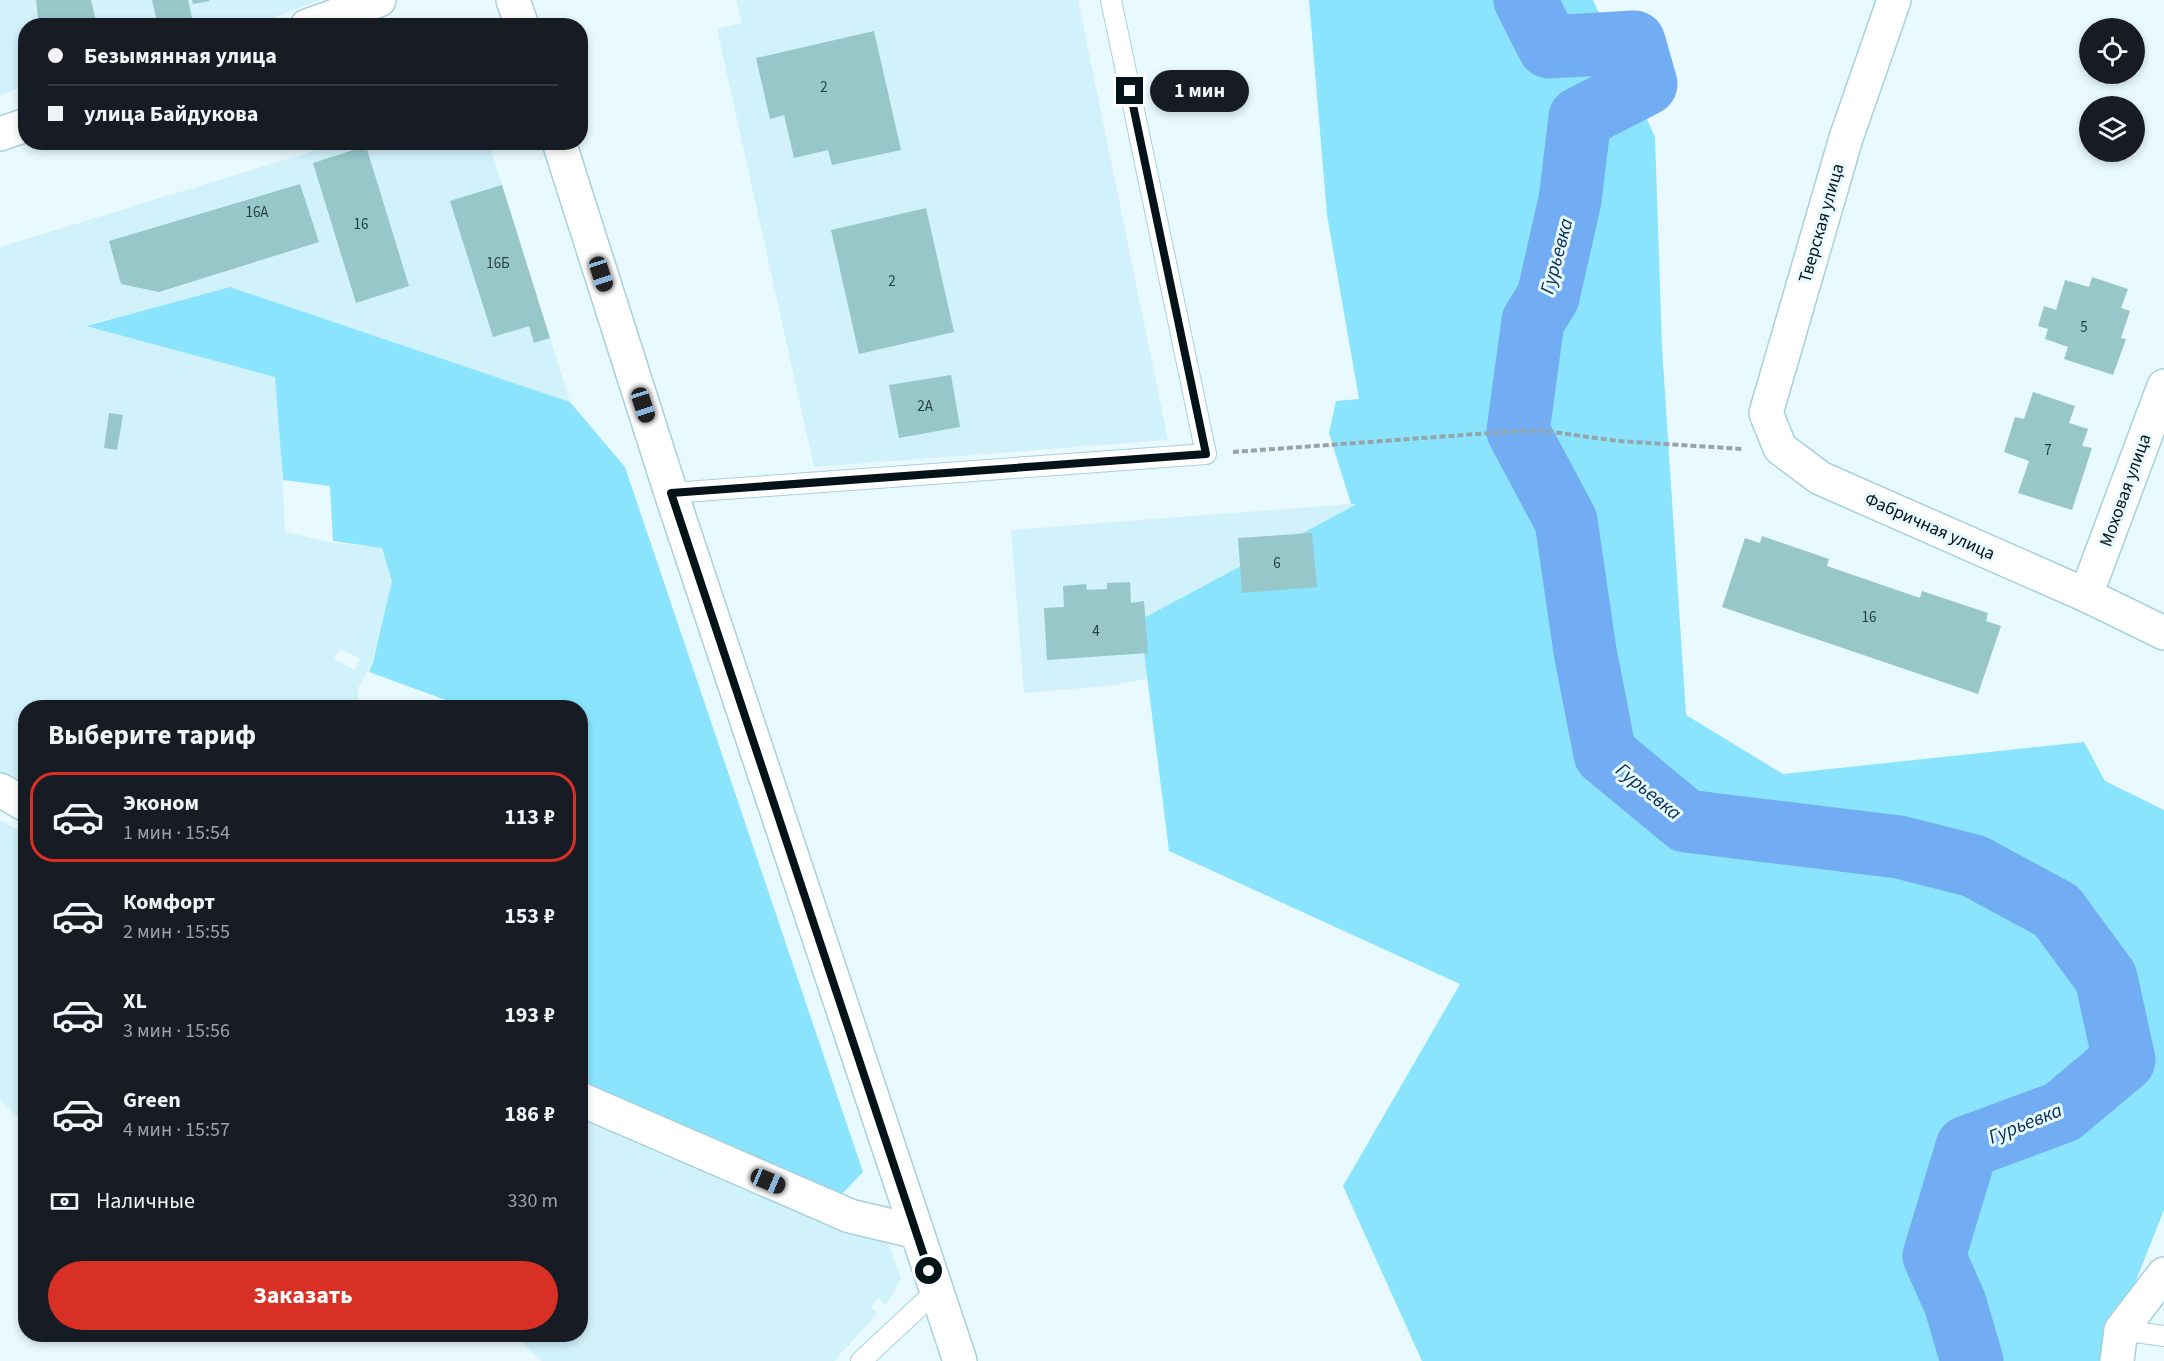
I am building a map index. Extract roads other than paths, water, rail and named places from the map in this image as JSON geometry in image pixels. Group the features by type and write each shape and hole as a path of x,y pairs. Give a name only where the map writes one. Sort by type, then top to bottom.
{"street":[{"path":"329,18 379,0"},
{"path":"513,0 519,18"},
{"name":"Тверская улица","path":"1780,448 1766,413 1846,138 1894,0"},
{"path":"0,134 18,128"},
{"path":"562,150 671,493 960,1361"},
{"name":"Моховая улица","path":"2086,595 2164,386"},
{"name":"Фабричная улица","path":"1780,448 1820,478 2086,595 2164,633"},
{"path":"0,790 18,800"},
{"path":"588,1102 850,1216 917,1232"},
{"path":"2119,1345 2164,1274"}],"lane":[{"path":"671,493 1206,454 1111,0"},
{"path":"861,1361 936,1291"},
{"path":"2119,1345 2164,1336"}],"waterway":[{"name":"Гурьевка","path":"1525,0 1549,47 1634,42 1646,84 1580,118 1570,200 1548,297 1533,321 1518,431 1566,521 1585,651 1605,754 1686,821 1899,847 1974,866 2057,911 2106,978 2124,1060 2062,1112 1967,1147 1934,1256 1955,1303 1972,1361"}]}
